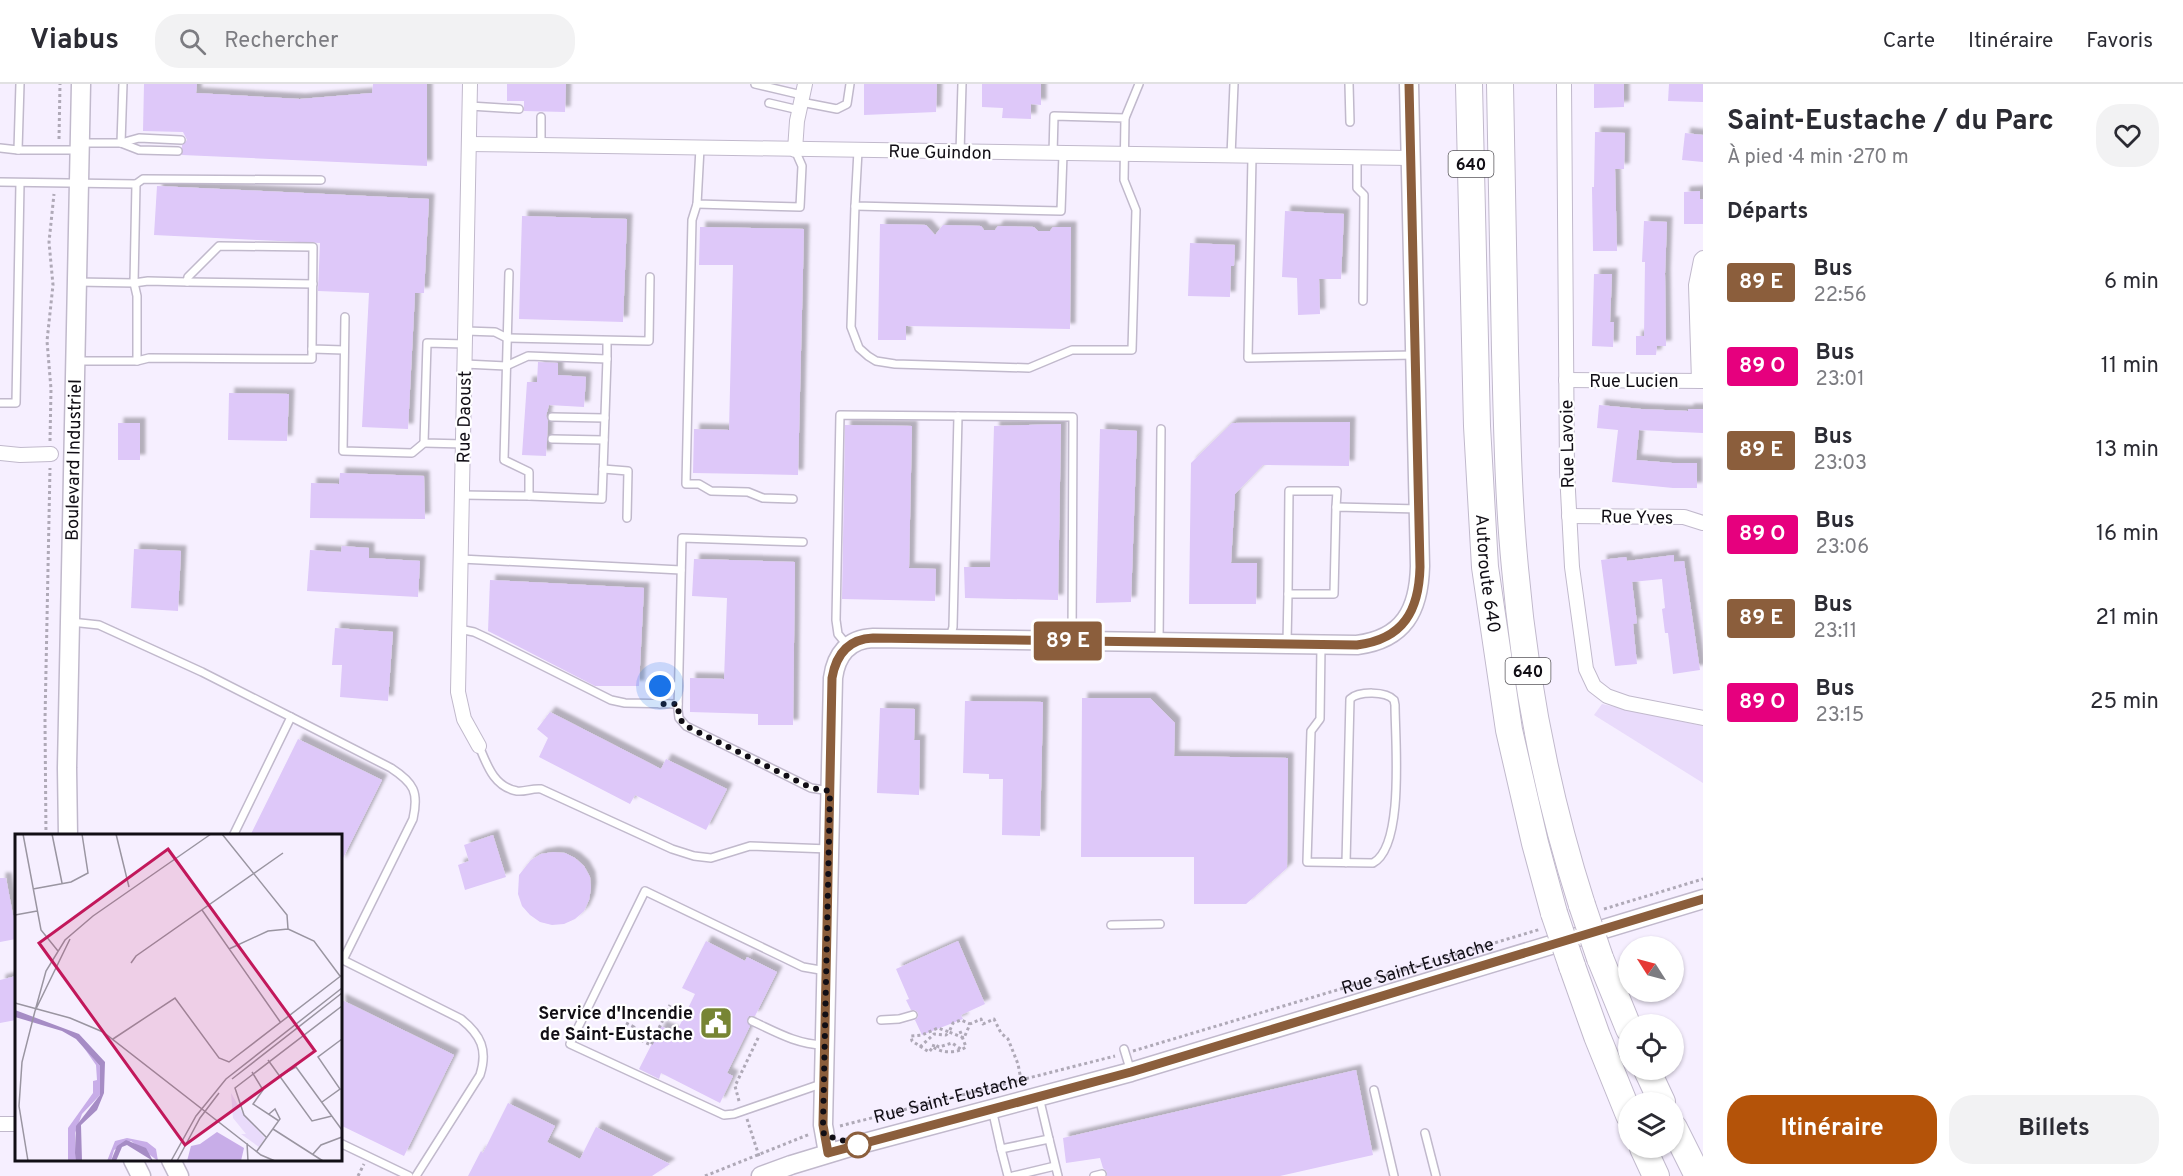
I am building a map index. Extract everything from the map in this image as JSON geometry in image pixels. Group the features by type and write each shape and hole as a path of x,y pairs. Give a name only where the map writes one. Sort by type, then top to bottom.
{"highway":[{"name":"Autoroute 640","path":"1469,84 1478,447 1485,567 1509,730 1535,843 1548,920 1572,966 1620,1092"},
{"name":"Autoroute 640","path":"1500,84 1508,471 1515,571 1528,675 1540,741 1561,829 1591,908 1600,958 1623,1014"},
{"path":"1684,1132 1703,1159"},
{"path":"1684,1148 1698,1176"},
{"path":"1648,1158 1656,1176"}],"street":[{"name":"Boulevard Industriel","path":"68,834 81,84"},
{"name":"Rue Daoust","path":"470,84 458,692 460,710 480,746"},
{"path":"828,1153 823,1125 832,678 837,658 848,646 866,639 1357,645 1378,641 1393,633 1408,618 1419,592 1409,84"},
{"name":"Rue Lavoie","path":"1564,84 1569,516 1578,619 1586,669 1594,686 1607,696 1703,718"},
{"path":"795,150 802,98"},
{"name":"Rue Guindon","path":"469,144 1410,158"},
{"path":"1701,381 1696,285 1703,258"},
{"name":"Rue Lucien","path":"1566,380 1701,381"},
{"path":"0,453 51,454"},
{"name":"Rue Yves","path":"1569,516 1684,517 1703,523"},
{"name":"Rue Saint-Eustache","path":"761,1167 828,1153 1131,1072 1703,899"},
{"path":"134,1161 141,1176"},
{"path":"172,1161 179,1176"}],"lane":[{"path":"18,150 20,84"},
{"path":"121,143 123,84"},
{"path":"755,84 837,110 847,104 850,84"},
{"path":"960,153 962,84"},
{"path":"858,151 851,327 859,348 876,361 895,364 1029,368 1072,350 1132,350 1136,210 1124,180 1123,155 1125,118 1139,84"},
{"path":"1231,157 1234,84"},
{"path":"1349,84 1350,122"},
{"path":"769,103 802,98"},
{"path":"470,106 519,108"},
{"path":"855,206 1061,211 1054,116 1125,118"},
{"path":"541,117 542,145"},
{"path":"0,148 18,150 80,146 121,143 140,138 181,140"},
{"path":"121,143 139,150 178,151"},
{"path":"700,148 697,204 692,220 686,484 699,484 711,491 748,492 764,498 793,499"},
{"path":"697,204 800,207 802,166 795,150"},
{"path":"1252,157 1248,358 1415,355"},
{"path":"1357,158 1357,188 1364,195 1363,301"},
{"path":"0,182 136,184 143,179 321,180"},
{"path":"0,403 16,403 20,183"},
{"path":"136,184 137,361"},
{"path":"76,361 137,361 149,358 312,359 313,247 219,246 188,277 187,282"},
{"path":"509,273 504,460 529,472 529,496"},
{"path":"424,443 427,343 495,332 507,338 649,341 650,277"},
{"path":"77,282 135,284 148,281 313,285"},
{"path":"345,317 343,451 412,453 424,443 464,444"},
{"path":"462,495 602,499 607,341"},
{"path":"312,349 344,350"},
{"path":"465,364 506,366 528,356 607,359"},
{"path":"848,646 840,638 836,620 840,415 1073,417 1072,641"},
{"path":"552,417 604,418"},
{"path":"949,639 953,627 958,417"},
{"path":"1159,642 1161,429"},
{"path":"552,439 604,440"},
{"path":"603,469 628,471 627,518"},
{"path":"1287,644 1288,492 1337,491 1334,594 1288,594"},
{"path":"1336,507 1419,509"},
{"path":"803,542 682,538 679,718 686,726 799,782 812,788 830,791"},
{"path":"461,559 681,570"},
{"path":"70,622 99,625 202,672 391,768 405,778 414,790 416,799 413,819 343,960 462,1019 476,1032 484,1047 485,1055 480,1075 416,1176"},
{"path":"459,629 487,638 610,700 625,703 678,704"},
{"path":"1321,645 1320,719 1311,731 1307,862 1346,863 1373,863 1379,860 1394,825 1395,705 1394,700 1387,695 1360,694 1350,699 1346,863"},
{"path":"660,704 660,686 678,686"},
{"path":"234,834 291,717"},
{"path":"480,746 491,774 504,786 519,791 540,789 683,854 711,858 750,846 829,849"},
{"path":"824,1084 729,1115 717,1113 570,1044 645,891 804,967 826,971"},
{"path":"1111,925 1160,924"},
{"path":"881,1020 900,1019 913,1015"},
{"path":"752,1021 802,1044 825,1045"},
{"path":"1122,1052 1131,1072"},
{"path":"1374,1090 1394,1176"},
{"path":"1039,1097 1058,1176"},
{"path":"992,1109 1008,1176"},
{"path":"1425,1133 1436,1176"},
{"path":"1001,1149 1049,1139"},
{"path":"342,1144 410,1176"},
{"path":"1013,1176 1055,1166"}],"path":[{"path":"60,85 60,138"},
{"name":"Boulevard Industriel","path":"50,436 51,389 47,341 53,285 49,242 55,191"},
{"name":"Boulevard Industriel","path":"46,834 45,720 50,473"},
{"path":"1591,908 1703,879"},
{"name":"Rue Saint-Eustache","path":"1132,1051 1548,920"},
{"path":"626,1023 634,1027 630,1035 651,1045 670,1005"},
{"path":"964,1038 970,1024 981,1019 983,1024 994,1019 1000,1033 1008,1039 1018,1064 1022,1085"},
{"path":"920,1047 934,1035 946,1035 953,1023 961,1020 970,1024"},
{"path":"740,1103 736,1084 764,1026"},
{"path":"956,1035 951,1043 939,1047 934,1044 929,1052 912,1041 911,1036 922,1035 938,1028 964,1038"},
{"path":"933,1047 942,1052 962,1050 966,1047 960,1031"},
{"path":"951,1043 962,1050"},
{"name":"Rue Saint-Eustache","path":"852,1123 1021,1079 1071,1069 1122,1052"},
{"path":"731,1081 736,1084"},
{"path":"747,1119 761,1167"},
{"path":"705,1176 810,1134"}],"shaded area":[{"path":"1602,704 1703,726 1703,783 1594,715"}],"building":[{"path":"144,84 197,84 196,93 300,99 372,93 373,84 427,84 427,166 182,155 182,145 187,140 183,132 143,131"},
{"path":"507,84 566,84 565,112 524,111 524,101 507,101"},
{"path":"864,84 937,84 936,112 864,115"},
{"path":"982,84 1041,84 1041,105 1031,104 1031,119 1002,118 1003,108 982,107"},
{"path":"1594,84 1624,84 1624,107 1594,108"},
{"path":"1669,84 1703,84 1703,102 1668,101"},
{"path":"1595,132 1625,133 1624,169 1615,169 1617,251 1593,251 1592,187 1594,187"},
{"path":"1685,133 1703,135 1703,162 1682,160"},
{"path":"157,186 429,199 424,293 415,293 408,429 362,427 369,293 318,291 320,243 154,235"},
{"path":"1700,191 1700,199 1703,199 1703,224 1684,224 1684,192"},
{"path":"1285,211 1344,214 1341,279 1319,279 1320,314 1298,315 1297,278 1282,277"},
{"path":"522,216 627,219 623,322 519,319"},
{"path":"1644,221 1667,222 1666,346 1657,346 1656,355 1636,355 1636,336 1644,336 1645,262 1642,262"},
{"path":"880,224 926,225 935,235 943,225 981,226 984,230 995,230 998,226 1034,227 1038,231 1050,231 1053,227 1071,227 1070,329 906,326 906,340 878,340"},
{"path":"700,227 804,229 798,475 693,473 694,429 729,430 733,265 699,265"},
{"path":"1190,243 1235,245 1234,266 1231,266 1230,297 1188,296"},
{"path":"1594,274 1612,274 1610,322 1614,322 1613,347 1592,346"},
{"path":"538,362 558,363 558,375 586,377 584,407 549,405 546,416 548,421 546,456 522,455 527,382 537,382"},
{"path":"229,393 289,394 287,441 228,440"},
{"path":"1599,405 1688,411 1688,409 1703,409 1703,433 1639,430 1636,460 1697,463 1697,488 1612,482 1618,430 1597,428"},
{"path":"1350,422 1349,466 1263,465 1235,494 1231,563 1257,563 1256,604 1189,604 1191,463 1232,423"},
{"path":"118,423 140,423 140,460 118,460"},
{"path":"1061,424 1058,600 965,598 964,567 990,567 994,426"},
{"path":"845,425 912,426 909,568 936,569 935,601 842,599"},
{"path":"1100,429 1137,431 1131,602 1096,603"},
{"path":"340,473 424,476 425,519 310,518 311,483 339,484"},
{"path":"342,546 369,548 369,558 420,561 418,597 307,591 310,550 341,552"},
{"path":"134,549 181,551 178,611 131,608"},
{"path":"1674,555 1674,562 1684,561 1700,670 1673,674 1668,633 1665,633 1662,609 1665,608 1662,579 1632,582 1637,623 1633,624 1637,664 1615,666 1601,560 1626,557 1627,561"},
{"path":"694,559 795,562 793,725 758,725 758,714 690,712 690,678 724,679 727,598 692,596"},
{"path":"490,580 644,588 639,686 595,686 488,631"},
{"path":"335,628 393,632 388,701 340,697 342,665 332,665"},
{"path":"1082,698 1150,698 1175,723 1174,756 1288,758 1287,868 1246,904 1194,904 1194,857 1081,857"},
{"path":"965,701 1043,702 1040,836 1002,835 1003,779 989,779 989,774 963,773"},
{"path":"880,708 915,709 914,740 920,740 919,795 877,793"},
{"path":"550,712 661,769 666,759 727,789 706,830 635,795 630,804 539,757 548,738 537,729"},
{"path":"298,739 382,780 342,860 342,834 251,834"},
{"path":"493,835 506,877 465,890 458,865 469,861 464,845"},
{"path":"565,853 584,866 590,877 591,888 584,911 575,919 564,924 552,925 540,922 530,915 522,906 518,894 519,875 531,860 541,854"},
{"path":"0,878 6,878 15,926 15,939 0,942"},
{"name":"Service d'Incendie de Saint-Eustache","path":"706,941 745,961 747,957 777,972 755,1016 749,1016 747,1019 750,1026 727,1073 733,1076 720,1103 661,1073 659,1079 639,1069 661,1026 676,1033 695,994 682,988"},
{"path":"958,941 985,1004 961,1015 963,1019 922,1035 915,1020 918,1013 911,1010 906,1000 909,999 896,969"},
{"path":"15,976 15,1020 0,1023 0,980"},
{"path":"342,1000 454,1055 404,1156 342,1126"},
{"path":"1356,1070 1373,1155 1280,1176 1107,1176 1100,1158 1066,1163 1063,1138"},
{"path":"508,1103 555,1126 547,1142 580,1159 596,1127 670,1164 652,1176 468,1176 481,1151 483,1153"}],"bus line":[{"path":"1409,84 1420,567 1419,592 1413,609 1401,627 1393,633 1378,641 1357,645 873,638 860,639 848,646 837,658 832,678 823,1125 828,1153 1131,1072 1703,899"}],"place":[{"name":"Service d'Incendie de Saint-Eustache","path":"716,1023"}],"route":[{"path":"660,686 660,704 678,704 679,718 686,726 812,788 830,791 823,1125 824,1135 858,1145"}]}
